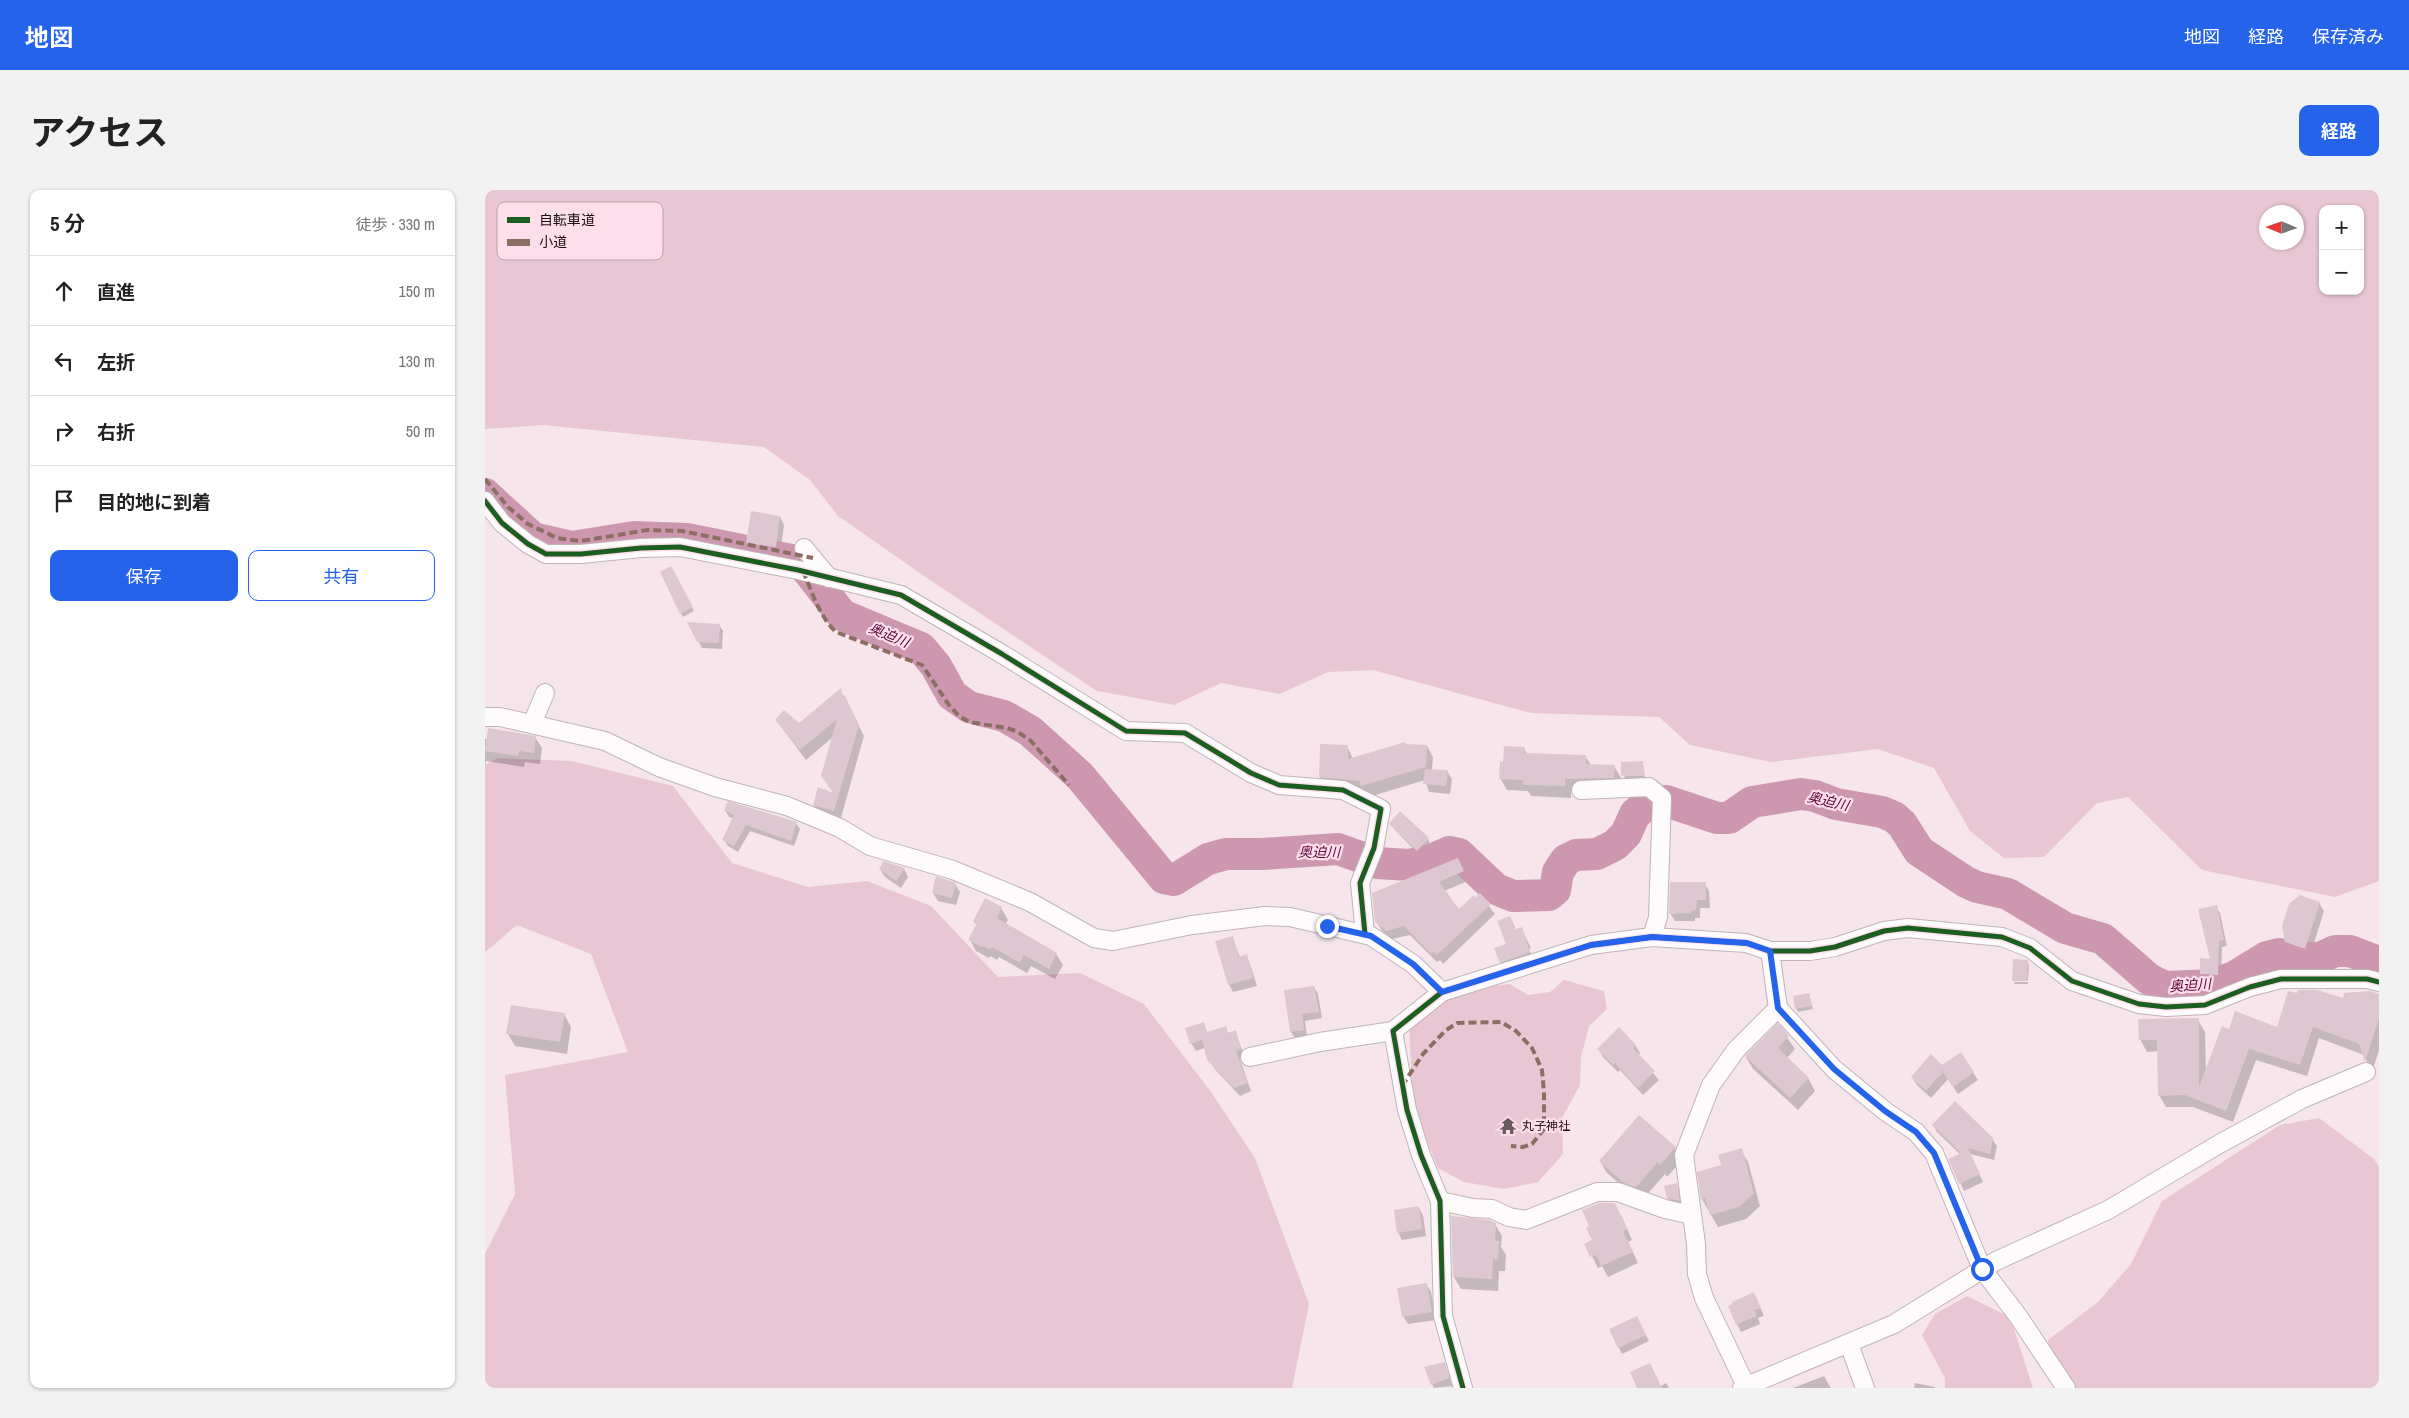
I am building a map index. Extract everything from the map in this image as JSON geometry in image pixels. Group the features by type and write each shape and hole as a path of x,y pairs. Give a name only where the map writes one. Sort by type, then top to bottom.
{"street":[{"path":"485,501 503,523 528,544 546,554 581,554 641,548 680,547 829,578 901,596 1001,654 1126,731 1185,733 1251,772 1279,785 1343,790 1381,809 1374,848 1359,883 1365,934"},
{"path":"804,548 829,578"},
{"path":"532,724 545,693"},
{"path":"485,717 532,724 605,741 659,767 715,787 787,806 840,828 871,846 953,870 1030,902 1093,938 1113,941 1192,925 1265,916 1290,917 1365,934 1413,964 1442,992"},
{"path":"1581,790 1649,788 1662,798 1658,917 1652,937"},
{"path":"1250,1057 1320,1042 1393,1031 1442,992 1591,945 1652,937 1747,943 1770,951 1810,951 1835,947 1884,931 1908,928 2002,937 2030,948 2072,980 2139,1004 2166,1007 2205,1005 2250,986 2281,979 2367,979 2379,982"},
{"path":"1770,951 1778,1008 1834,1069 1885,1111 1916,1132 1934,1153 1982,1269 2018,1316 2066,1388"},
{"path":"1778,1008 1736,1050 1711,1085 1684,1155 1697,1274 1704,1298 1752,1385 1894,1324 1982,1269 2109,1210 2221,1143 2302,1099 2372,1069"},
{"path":"1393,1031 1407,1110 1421,1155 1440,1201 1443,1316 1463,1388"},
{"path":"1440,1201 1473,1208 1492,1209 1509,1217 1526,1220 1597,1192 1618,1192 1665,1209 1692,1215"},
{"path":"1849,1344 1865,1388"}],"shaded area":[{"path":"485,190 2379,190 2379,881 2335,897 2202,870 2128,797 2097,803 2044,857 2004,858 1970,831 1934,768 1878,749 1771,762 1690,745 1659,717 1531,713 1373,670 1328,672 1280,694 1221,683 1174,705 1097,691 930,580 838,516 810,480 764,447 543,425 485,429"},
{"path":"498,758 572,761 673,786 732,863 808,887 867,881 931,906 998,977 1080,973 1144,1004 1211,1092 1255,1158 1309,1304 1292,1388 485,1388 485,1254 515,1194 505,1075 628,1052 591,954 517,925 485,952 485,765"},
{"path":"1564,980 1604,991 1607,1009 1589,1026 1581,1057 1580,1085 1562,1118 1563,1154 1538,1182 1504,1189 1464,1182 1438,1168 1413,1106 1409,1023 1421,1010 1473,988 1510,984 1528,995 1550,992"},
{"path":"2319,1118 2374,1159 2379,1167 2379,1388 2054,1388 2049,1374 2048,1340 2098,1302 2131,1264 2162,1201 2280,1125"},
{"path":"1967,1296 2010,1317 2033,1388 1945,1388 1945,1378 1922,1335 1935,1314"}],"building":[{"path":"751,511 780,516 776,547 746,543"},
{"path":"671,566 693,607 680,614 660,572"},
{"path":"687,622 720,624 719,643 697,642"},
{"path":"841,688 843,700 844,694 859,725 834,811 813,805 818,787 834,793 821,776 837,719 800,750 775,720 784,710 799,723"},
{"path":"488,728 536,736 534,753 519,751 518,756 485,751"},
{"path":"1405,742 1406,744 1427,745 1426,767 1361,786 1360,781 1319,777 1320,744 1348,745 1348,759"},
{"path":"1504,746 1525,747 1525,753 1586,755 1586,764 1615,765 1614,778 1565,779 1565,786 1523,785 1523,780 1499,779 1500,761 1503,762"},
{"path":"1643,761 1644,776 1621,776 1621,762"},
{"path":"1425,769 1448,770 1446,786 1423,784"},
{"path":"728,801 797,822 791,841 746,825 734,846 722,840 734,815 724,810"},
{"path":"1400,811 1429,838 1417,851 1389,824"},
{"path":"1458,858 1464,871 1439,882 1459,909 1474,895 1475,898 1480,893 1491,904 1437,955 1434,952 1431,954 1404,926 1386,931 1375,922 1372,893"},
{"path":"884,861 905,868 896,881 879,869"},
{"path":"936,876 956,883 952,898 932,893"},
{"path":"1670,882 1706,882 1706,900 1697,900 1696,910 1691,911 1692,913 1669,914"},
{"path":"2300,895 2320,902 2305,949 2285,942 2282,926 2289,904"},
{"path":"985,898 1002,907 997,918 1057,953 1049,969 1024,955 1020,963 992,947 991,950 968,940 977,923 973,921"},
{"path":"2217,905 2224,940 2219,941 2218,975 2200,974 2200,958 2210,959 2198,909"},
{"path":"1510,916 1516,929 1522,927 1530,952 1500,963 1494,948 1506,944 1497,921"},
{"path":"1233,936 1239,957 1247,954 1253,978 1228,985 1215,941"},
{"path":"2013,959 2028,960 2027,981 2012,980"},
{"path":"1314,986 1319,1012 1302,1014 1304,1030 1290,1032 1284,990"},
{"path":"2298,990 2317,990 2343,998 2344,993 2370,991 2379,994 2379,1018 2365,1062 2359,1044 2313,1027 2300,1065 2249,1049 2226,1111 2185,1095 2158,1096 2157,1040 2139,1040 2138,1019 2199,1018 2199,1087 2222,1026 2229,1029 2235,1011 2277,1027 2288,991 2297,993"},
{"path":"1809,993 1812,1006 1795,1009 1793,996"},
{"path":"511,1005 565,1013 560,1042 506,1034"},
{"path":"1204,1022 1207,1032 1226,1026 1228,1033 1236,1030 1241,1049 1236,1051 1248,1083 1234,1088 1207,1060 1202,1040 1190,1044 1185,1028"},
{"path":"1778,1023 1789,1036 1778,1048 1809,1078 1790,1098 1745,1056"},
{"path":"1619,1027 1636,1045 1633,1048 1655,1071 1638,1088 1615,1063 1613,1065 1597,1049"},
{"path":"1961,1052 1974,1072 1953,1087 1943,1072 1926,1091 1911,1077 1931,1054 1942,1065"},
{"path":"1955,1101 1993,1138 1990,1154 1968,1148 1980,1174 1959,1184 1948,1159 1961,1153 1932,1125"},
{"path":"1639,1115 1676,1147 1659,1166 1658,1162 1636,1187 1624,1183 1599,1161"},
{"path":"1742,1148 1754,1193 1739,1207 1710,1215 1705,1198 1701,1200 1697,1172 1721,1165 1718,1155"},
{"path":"1677,1183 1680,1201 1667,1198 1664,1186"},
{"path":"1599,1203 1615,1203 1627,1229 1623,1231 1633,1252 1601,1266 1596,1255 1590,1257 1584,1244 1592,1240 1586,1228 1589,1226 1582,1210"},
{"path":"1419,1206 1422,1229 1397,1233 1394,1210"},
{"path":"1451,1216 1489,1220 1496,1223 1495,1241 1499,1241 1498,1260 1493,1259 1492,1279 1453,1277"},
{"path":"1427,1283 1432,1312 1402,1317 1397,1288"},
{"path":"1754,1292 1761,1308 1754,1310 1757,1316 1736,1325 1728,1306 1732,1302"},
{"path":"1637,1316 1646,1335 1618,1348 1609,1329"},
{"path":"1445,1362 1449,1378 1431,1385 1424,1367"},
{"path":"1650,1363 1662,1388 1637,1388 1630,1372"}],"waterway":[{"name":"奥迫川","path":"485,494 533,538 572,547 634,537 687,539 801,562 842,615 921,648 936,666 952,695 969,707 1004,716 1030,731 1080,776 1164,878 1174,880 1208,859 1226,854 1262,854 1338,849 1377,863 1409,865 1431,860 1449,852 1459,854 1496,889 1513,896 1549,895 1555,890 1558,872 1566,860 1576,855 1597,854 1615,845 1626,834 1635,814 1646,805 1666,801 1717,818 1729,818 1752,802 1801,794 1815,796 1836,804 1882,812 1894,817 1902,824 1919,851 1966,882 1977,887 2008,894 2065,928 2103,939 2149,979 2165,987 2214,985 2236,976 2267,957 2279,954 2301,958 2320,958 2335,951 2350,951 2379,962"}],"marked path":[{"path":"485,479 508,507 528,524 557,538 581,541 648,530 682,531 813,558"},
{"path":"803,571 820,611 836,632 922,665 949,705 959,716 969,722 1007,728 1018,732 1031,741 1069,785"},
{"path":"1402,1086 1423,1054 1445,1031 1457,1023 1501,1022 1516,1031 1532,1048 1542,1070 1544,1093 1544,1129 1532,1144 1523,1147 1511,1146"}],"cycle path":[{"path":"485,501 502,523 528,544 546,554 581,554 641,548 680,547 798,570 901,595 1002,654 1126,731 1185,733 1251,773 1279,785 1343,790 1381,809 1374,848 1360,883 1365,934"},
{"path":"1463,1388 1443,1316 1440,1201 1421,1155 1407,1110 1393,1031 1442,992 1591,945 1652,937 1746,943 1770,951 1810,951 1835,947 1884,931 1908,928 2002,937 2030,948 2072,981 2139,1004 2166,1007 2205,1005 2250,987 2281,979 2367,979 2379,982"}],"place":[{"name":"丸子神社","path":"1508,1126"}],"route":[{"path":"1327,926 1371,936 1413,964 1442,992 1496,976 1538,960 1591,945 1652,937 1747,943 1770,951 1778,1008 1850,1084 1916,1132 1934,1153 1982,1269"}]}
